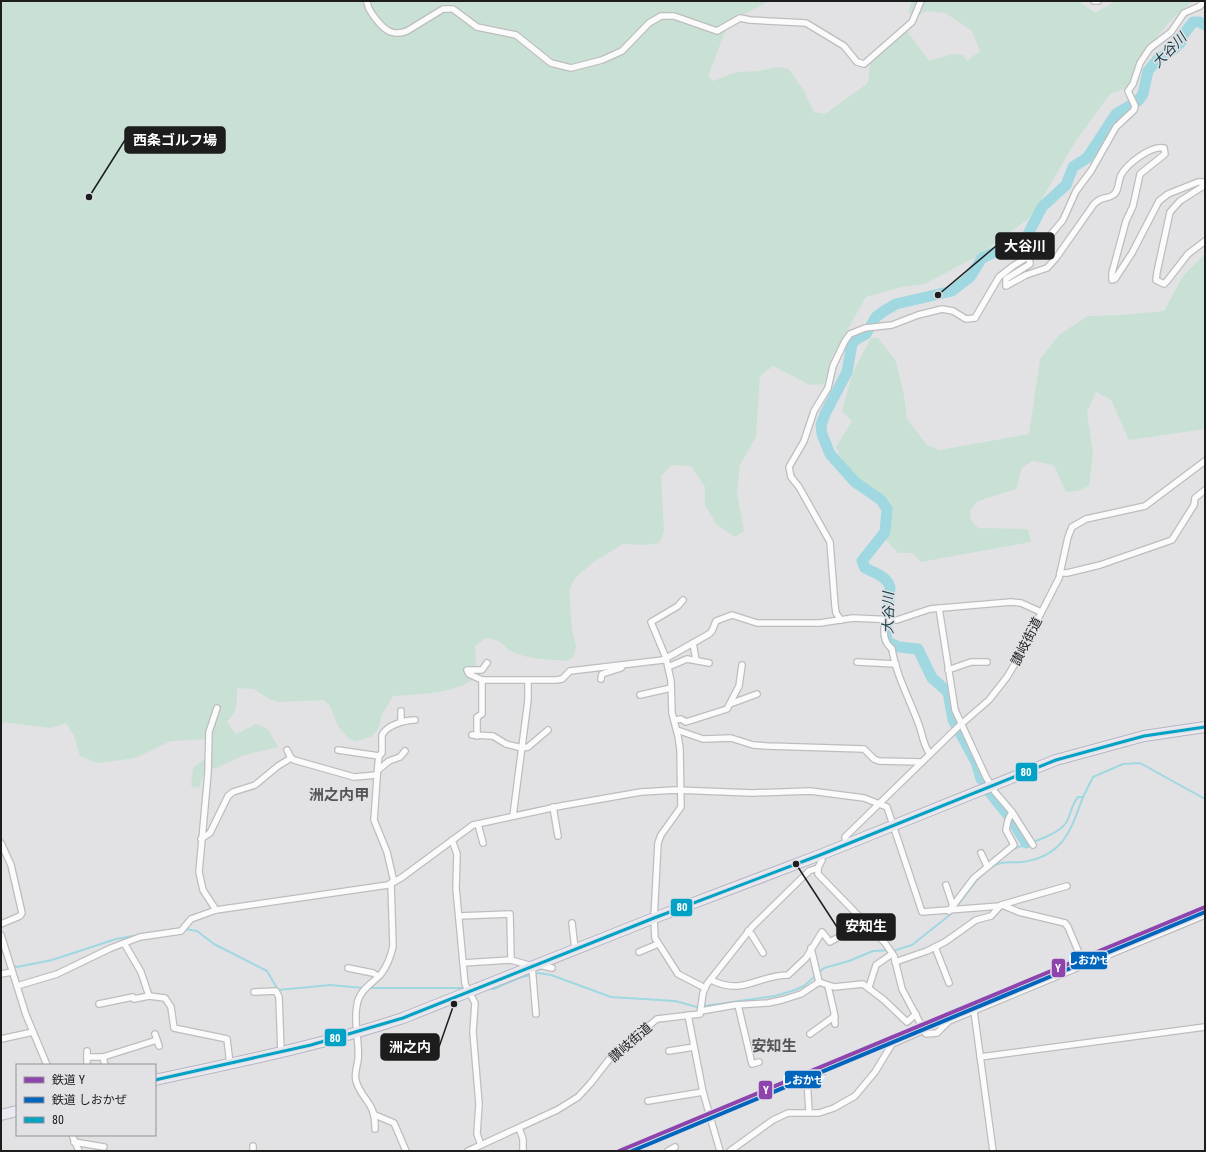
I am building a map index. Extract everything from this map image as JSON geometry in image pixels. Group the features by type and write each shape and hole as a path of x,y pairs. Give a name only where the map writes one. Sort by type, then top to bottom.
{"highway":[{"path":"156,1080 230,1064 357,1033 403,1018 654,918 820,855 1056,760 1110,744 1144,736 1205,727"},
{"path":"1,1115 16,1111"}],"street":[{"path":"367,1 370,10 387,31 400,33 407,31 443,9 453,9 477,27 516,35 551,63 571,68 602,60 622,51 649,22 665,15 694,22 710,30 717,31 722,30 740,18 750,20 806,23 844,46 857,62 864,64 912,22 921,1"},
{"path":"841,620 836,613 835,606 830,542 799,487 791,477 789,467 804,441 818,404 826,393 833,366 845,341 850,334 865,328 892,325 933,310 949,309 966,319 975,318 999,277 1037,251 1064,220 1076,191 1091,171 1116,127 1134,110 1135,106 1128,91 1133,84 1136,72 1142,60 1150,48 1171,32 1184,13 1200,6 1204,1"},
{"path":"1029,257 1030,264 1006,279 1006,286 1026,275 1047,268 1056,258 1094,204 1100,198 1112,196 1116,193 1121,174 1126,167 1151,150 1164,148 1165,154 1140,174 1133,206 1126,221 1112,273 1112,280 1115,279 1132,253 1159,201 1168,194 1186,186 1205,182"},
{"path":"1205,185 1180,201 1170,212 1157,272 1156,280 1158,283 1164,284 1188,254 1205,241"},
{"name":"讃岐街道","path":"846,844 845,837 958,727 980,709 1007,677 1051,596 1060,573 1068,533 1075,525 1089,518 1140,508 1148,504 1205,461"},
{"path":"1060,573 1067,574 1100,565 1172,540 1194,505 1195,498 1205,490"},
{"path":"683,600 678,606 651,622 666,658 671,688 672,713 680,749 680,807 660,835 658,843 654,933 658,944 678,974 705,988"},
{"path":"487,663 482,670 467,670 469,674 482,680 556,680 562,679 570,670 663,660 709,634 716,621 732,615 757,623 820,623 853,618 897,620 930,609 1011,602 1028,605 1041,612"},
{"path":"939,608 958,727 991,785 1012,812 1033,845"},
{"path":"885,620 884,638 888,645 892,648 899,676 920,728 925,747 930,754"},
{"path":"693,643 696,660"},
{"path":"668,667 687,659 710,663"},
{"path":"857,662 896,664"},
{"path":"948,670 971,662 987,662"},
{"path":"601,679 602,674 621,668 623,665"},
{"path":"674,720 686,722 727,709 739,686 742,665"},
{"path":"482,680 482,714 477,717 474,735 493,736 506,744 522,748 528,747 548,730"},
{"path":"513,816 528,700 528,681"},
{"path":"640,695 671,688"},
{"path":"730,704 757,694"},
{"path":"216,910 203,890 200,881 199,859 208,773 209,732 217,708"},
{"path":"401,711 401,722"},
{"path":"375,1129 375,1115 371,1104 356,1080 359,1050 356,1016 359,996 369,983 378,976 387,963 393,946 392,883 387,852 374,820 379,756 382,753 383,732 401,722 415,720"},
{"path":"677,730 703,739 731,738 753,745 767,746 864,749 874,760 922,762"},
{"path":"287,750 291,758 315,767 350,776 378,772 389,761 400,757 405,751"},
{"path":"338,750 379,756"},
{"path":"201,839 210,833 228,796 233,792 255,784 291,758"},
{"path":"17,986 57,974 140,937 181,931 191,919 216,910 392,883 452,840 478,824 553,807 642,792 680,791 752,793 810,791 864,798 887,807 920,910 925,912 1001,906 1068,886"},
{"path":"553,807 558,836"},
{"path":"949,911 968,886 987,866 1014,845 1006,830 1008,820 1012,812"},
{"path":"478,824 483,843"},
{"path":"452,840 457,854 456,888 465,984 475,1003 473,1032 479,1104 477,1134 481,1145"},
{"path":"1,843 11,865 22,913 20,916 1,924"},
{"path":"981,853 987,866"},
{"path":"820,855 822,860 818,868 818,874 825,883 885,943 892,954 902,989 926,1034 937,1033 949,1021 1205,915"},
{"path":"701,1011 705,988 748,931 809,870 818,868"},
{"path":"946,885 953,906"},
{"path":"895,962 936,947 976,920 991,916 1001,906"},
{"path":"1001,906 1065,923 1084,965"},
{"path":"459,916 510,914 511,960"},
{"path":"710,980 740,987 775,975 788,976 806,958 822,932 830,942 863,920"},
{"path":"572,923 575,949"},
{"path":"748,931 752,934 763,953"},
{"path":"1,935 8,954 12,972 46,1064"},
{"path":"124,943 141,972 149,996"},
{"path":"639,952 658,944"},
{"path":"936,947 949,983"},
{"path":"812,948 819,982 828,986 863,984 869,987 893,1007 907,1022 916,1014"},
{"path":"869,987 876,965 892,954"},
{"path":"463,962 511,960 552,968"},
{"path":"535,965 536,1014"},
{"path":"348,968 373,973 378,976"},
{"path":"1,974 12,972"},
{"name":"讃岐街道","path":"468,1151 519,1128 578,1097 611,1056 660,1017 700,1014 701,1011 782,1000 801,994 819,982"},
{"path":"828,986 835,1024"},
{"path":"254,992 276,991 279,997 281,1052"},
{"path":"99,1004 133,997 134,999 149,996 166,998 174,1028 227,1039 230,1064"},
{"path":"738,1005 752,1064 758,1062"},
{"path":"974,1011 993,1151"},
{"path":"688,1015 703,1092 720,1151"},
{"path":"810,1034 834,1016"},
{"path":"980,1057 1205,1027"},
{"path":"730,1151 788,1112 819,1113 829,1110 855,1096 875,1072 892,1044 924,1030"},
{"path":"1,1039 33,1032"},
{"path":"87,1057 103,1057 127,1046 157,1040"},
{"path":"669,1051 694,1047"},
{"path":"103,1057 105,1064"},
{"path":"809,1112 807,1078 822,1073"},
{"path":"648,1101 703,1092"},
{"path":"375,1115 394,1123 406,1151"},
{"path":"519,1128 523,1139 523,1151"},
{"path":"72,1136 79,1151"},
{"path":"74,1142 104,1147"},
{"path":"668,1151 675,1147"}],"green space":[{"path":"1,1 769,1 734,20 725,32 708,76 713,81 737,72 758,71 779,67 789,69 804,91 814,112 825,114 868,83 870,64 907,31 929,61 952,54 963,55 967,61 980,51 972,31 945,13 926,11 915,18 908,12 912,1 1079,1 1095,13 1116,1 1195,1 1183,9 1164,28 1143,61 1131,86 1110,94 1075,142 1032,216 979,255 925,284 901,287 866,297 832,357 824,384 810,385 773,366 760,376 756,437 740,465 737,493 744,531 735,537 716,524 705,505 705,487 691,466 672,465 661,476 664,531 659,543 645,545 623,544 595,561 576,577 569,590 572,629 576,647 574,656 567,661 540,659 519,655 509,650 497,640 486,638 475,646 476,663 480,673 472,680 440,692 393,696 382,715 378,729 371,737 356,741 349,739 338,726 330,706 324,700 279,702 269,699 254,689 237,688 236,706 233,714 227,722 236,734 256,724 268,729 278,747 245,755 216,768 205,770 199,788 191,786 193,768 212,753 212,739 171,741 135,758 97,763 80,756 74,736 66,723 51,728 1,722"},
{"path":"1205,254 1205,429 1129,440 1111,400 1096,392 1087,412 1093,453 1089,486 1077,491 1066,492 1054,465 1032,461 1022,468 1016,489 978,501 970,510 971,520 978,528 1028,529 1031,542 921,562 912,553 898,553 885,539 890,525 890,507 880,497 855,479 844,464 836,447 852,421 842,411 853,372 871,338 878,338 896,361 904,396 907,419 927,445 940,450 1029,434 1040,359 1060,334 1088,316 1122,315 1164,311 1183,276"}],"waterway":[{"name":"大谷川","path":"981,779 976,762 953,720 948,692 932,678 918,649 899,647 888,642 886,636 890,587 883,577 865,568 862,561 885,532 887,509 881,500 855,482 830,454 822,434 821,425 825,414 847,372 852,344 856,339 866,334 876,317 896,304 952,291 970,277 982,258 1026,238 1042,207 1066,185 1073,167 1087,158 1116,114 1138,101 1143,94 1148,71 1158,59 1174,49 1181,42 1183,35 1193,22 1200,22 1205,25"},
{"path":"1013,849 1042,839 1062,827 1068,820 1076,800 1078,797 1083,797 1093,777 1123,764 1140,763 1205,799"},
{"name":"大谷川","path":"987,789 1012,820 1026,843"},
{"path":"990,868 994,865 1005,862 1022,862 1036,859 1056,848 1069,831 1083,797"},
{"path":"488,988 494,989 519,978 538,973 551,975 611,997 675,1001 697,1007 775,996 804,986 824,968 849,961 873,951 896,950 912,945 951,914 985,872"},
{"path":"146,933 177,929"},
{"path":"185,929 197,931 214,944 267,971 278,990 330,985 364,988"},
{"path":"13,966 17,967 52,960 116,939 139,935"},
{"path":"1,948 6,960"},
{"path":"368,988 466,988"}],"rail line":[{"name":"Y","path":"619,1151 1205,907"},
{"name":"しおかぜ","path":"632,1151 1205,912"}],"transit line":[{"name":"80","path":"156,1080 311,1045 403,1018 654,918 820,855 1056,760 1144,736 1205,727"}],"place":[{"name":"西条ゴルフ場","path":"89,197"},
{"name":"大谷川","path":"938,295"},
{"name":"安知生","path":"796,864"},
{"name":"洲之内","path":"454,1004"}],"district":[{"name":"洲之内甲","path":"339,795"},
{"name":"安知生","path":"774,1046"}]}
